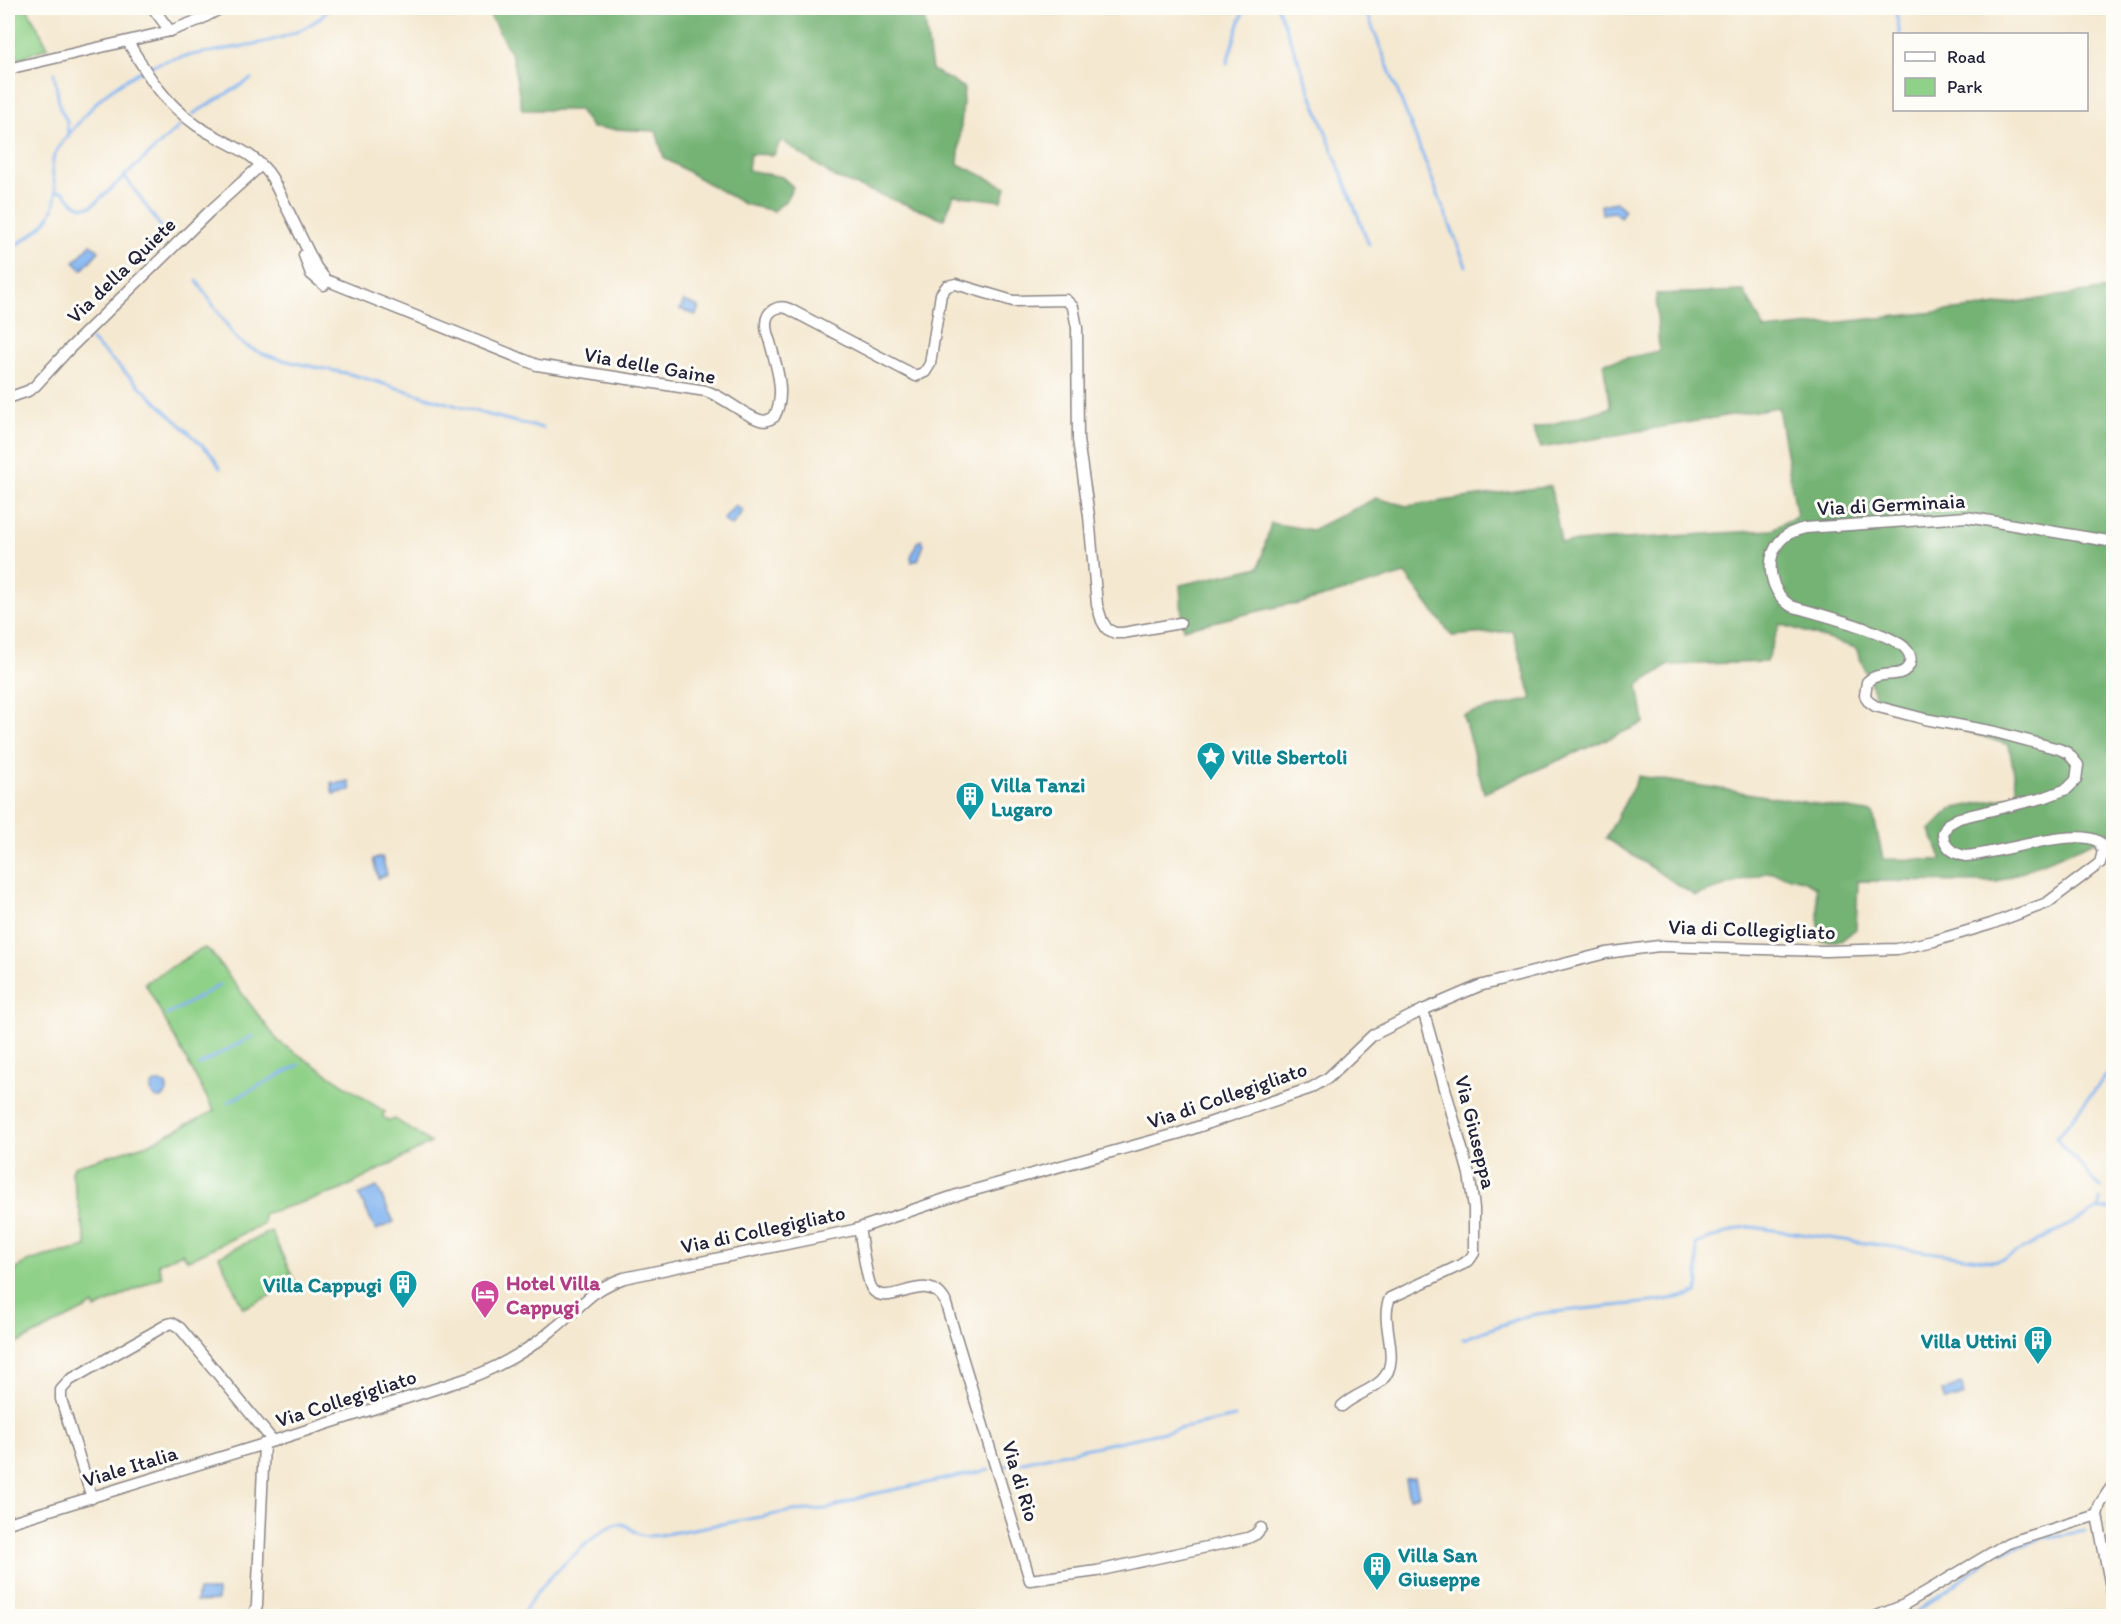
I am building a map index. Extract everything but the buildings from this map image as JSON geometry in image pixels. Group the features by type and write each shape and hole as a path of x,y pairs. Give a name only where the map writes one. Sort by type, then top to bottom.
{"street":[{"path":"153,8 170,31"},
{"path":"8,70 16,66 170,31 221,8"},
{"name":"Via delle Gaine","path":"128,42 163,96 184,116 261,165 272,178 299,234 306,264 311,274 324,285 340,286 537,365 706,391 763,421 776,415 780,394 777,371 766,328 770,312 779,307 789,309 916,376 925,372 930,364 943,290 950,284 1006,300 1024,302 1066,300 1073,307 1077,328 1078,440 1089,516 1095,592 1100,616 1107,629 1119,633 1180,623"},
{"name":"Via della Quiete","path":"8,398 28,391 34,386 209,212 261,165"},
{"name":"Via di Germinaia","path":"1780,540 1805,528 1967,517 2114,542"},
{"name":"Via di Collegigliato","path":"585,1299 603,1287 624,1278 800,1243 860,1228 960,1194 1180,1134 1304,1092 1328,1078 1367,1039 1423,1010 1479,986 1633,948 1659,946 1825,951 1897,949 1991,924 2028,911 2061,894 2100,863 2103,855 2102,846 2097,839 2088,837 2031,842 1972,855 1959,855 1951,851 1944,842 1943,833 1953,820 2043,798 2067,789 2076,780 2078,765 2068,753 2060,749 1995,732 1925,719 1871,704 1865,696 1867,682 1877,675 1896,674 1906,670 1911,658 1908,652 1898,643 1874,633 1791,606 1784,601 1776,591 1772,578 1775,551 1780,540"},
{"name":"Via Giuseppa","path":"1342,1406 1353,1397 1379,1383 1388,1372 1390,1353 1386,1313 1390,1298 1463,1264 1474,1253 1474,1208 1469,1174 1423,1010"},
{"name":"Via di Rio","path":"860,1228 870,1282 874,1291 883,1295 927,1287 936,1290 943,1297 1030,1580 1097,1571 1248,1538 1261,1528"},
{"name":"Via Collegigliato","path":"253,1617 258,1605 268,1443 485,1372 558,1326 585,1299"},
{"path":"92,1498 61,1390 70,1380 168,1324 172,1323 180,1328 268,1443"},
{"name":"Viale Italia","path":"8,1523 268,1443"},
{"path":"2114,1483 2100,1504 2097,1515 2114,1603"},
{"path":"1877,1617 1902,1606 2008,1543 2097,1515"}],"green space":[{"path":"8,8 27,8 48,47 8,63"},
{"path":"486,8 923,8 932,70 964,88 958,164 1006,187 1002,201 954,195 944,219 836,178 781,140 774,155 750,154 748,170 782,177 793,187 785,201 774,211 744,204 664,158 656,131 592,128 579,110 522,110 512,56"},
{"path":"2113,288 2114,813 2110,835 1997,882 1858,881 1856,929 1841,941 1820,941 1816,887 1803,880 1768,872 1695,896 1606,838 1639,776 1873,813 1883,859 1942,860 1930,830 1951,809 2018,795 2009,745 1878,702 1856,648 1780,624 1766,662 1669,665 1638,685 1644,723 1484,793 1463,715 1532,699 1513,631 1452,636 1405,574 1295,605 1289,604 1183,629 1180,585 1259,567 1271,523 1312,530 1376,498 1407,506 1551,486 1561,543 1771,530 1797,516 1778,407 1541,448 1533,429 1611,408 1603,363 1659,351 1656,294 1744,291 1765,330 1984,307"},
{"path":"205,948 210,951 278,1041 385,1112 382,1116 389,1121 395,1119 431,1143 339,1191 263,1214 263,1224 188,1260 182,1253 158,1264 162,1276 95,1309 93,1305 8,1348 9,1290 17,1270 23,1264 38,1258 87,1247 72,1173 74,1166 148,1144 214,1111 145,983"},
{"path":"271,1231 296,1284 243,1308 219,1256"}],"water":[{"path":"1616,202 1625,210 1620,217 1614,212 1602,214 1601,205"},
{"path":"91,244 99,251 82,270 74,262"},
{"path":"684,301 699,307 696,315 680,309"},
{"path":"735,505 743,511 732,526 723,520"},
{"path":"922,540 924,544 918,560 912,562 911,557 917,542"},
{"path":"349,781 351,790 333,794 331,783"},
{"path":"382,857 387,875 378,878 373,859"},
{"path":"159,1082 167,1090 159,1098 151,1090"},
{"path":"377,1187 394,1222 376,1230 359,1195"},
{"path":"1960,1384 1964,1395 1945,1401 1942,1392"},
{"path":"1415,1477 1419,1495 1409,1498 1405,1479"},
{"path":"198,1591 217,1591 217,1601 196,1602"}],"waterway":[{"path":"8,250 36,232 49,217 55,198 53,158 64,141 108,92 159,63 273,40 295,33 314,22 330,8"},
{"path":"1227,63 1244,8"},
{"path":"1278,8 1369,245"},
{"path":"1365,8 1466,266"},
{"path":"1895,8 1900,33"},
{"path":"54,73 60,108 67,121 68,137"},
{"path":"193,114 251,79"},
{"path":"55,191 64,192 79,206 92,206 181,125"},
{"path":"124,175 161,227"},
{"path":"197,281 235,337 259,352 275,358 357,376 473,411 543,428"},
{"path":"90,339 202,445 220,468"},
{"path":"167,1015 220,985"},
{"path":"199,1065 253,1036"},
{"path":"228,1102 299,1065"},
{"path":"2101,1188 2056,1138 2114,1066"},
{"path":"2099,1209 2100,1199"},
{"path":"1463,1339 1526,1316 1652,1302 1697,1293 1699,1283 1696,1244 1740,1228 1752,1227 1992,1261 2004,1259 2099,1209 2109,1209"},
{"path":"1004,1466 1235,1417"},
{"path":"521,1616 534,1596 564,1564 599,1534 617,1524 625,1525 642,1535 660,1535 793,1511 828,1509 868,1495 989,1470"},
{"path":"2108,1526 2114,1524"},
{"path":"2003,1552 2043,1538 2085,1531"},
{"path":"1910,1616 1989,1560"}],"place":[{"name":"Ville Sbertoli","path":"1211,782"},
{"name":"Villa Tanzi Lugaro","path":"970,822"},
{"name":"Villa Cappugi","path":"403,1310"},
{"name":"Hotel Villa Cappugi","path":"485,1320"},
{"name":"Villa Uttini","path":"2038,1366"},
{"name":"Villa San Giuseppe","path":"1377,1592"}]}
